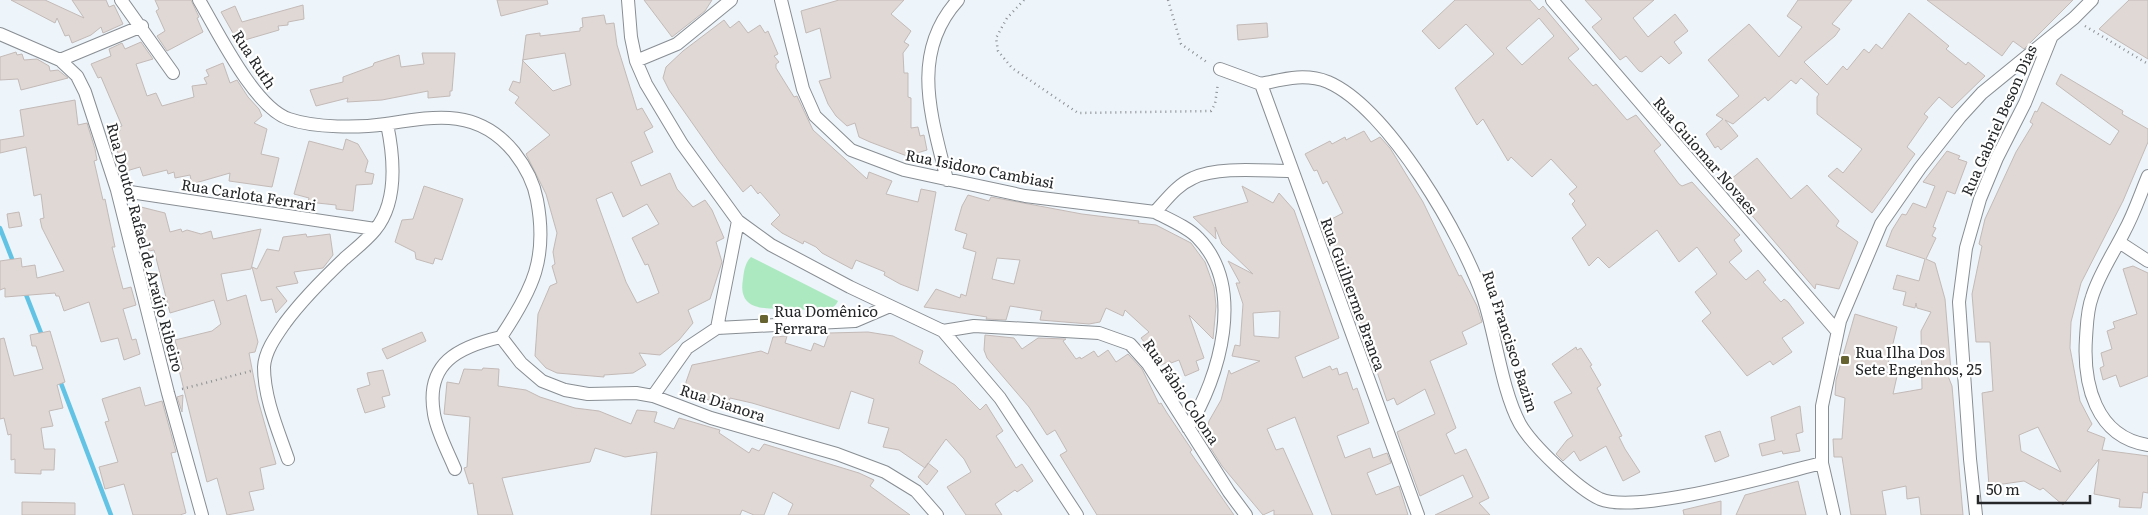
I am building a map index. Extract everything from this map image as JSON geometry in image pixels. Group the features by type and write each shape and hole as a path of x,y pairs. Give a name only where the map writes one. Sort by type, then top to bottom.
{"street":[{"path":"121,0 142,26 173,73"},
{"name":"Rua Ruth","path":"199,0 257,95 276,113 289,119 316,124 359,127 424,117 452,117 475,124 505,141 523,163 536,192 542,224 537,273 523,304 501,336"},
{"path":"628,0 631,37 636,61 646,84 666,120 738,221 771,245 943,331 1000,398 1077,515"},
{"path":"636,61 676,44 731,0"},
{"name":"Rua Isidoro Cambiasi","path":"781,0 803,89 815,116 851,150 904,170 1025,196 1156,212"},
{"path":"947,180 931,107 928,57 936,32 946,12 958,0"},
{"name":"Rua Guiomar Novaes","path":"1552,0 1837,331"},
{"path":"1834,515 1822,463 1822,406 1837,331 1862,263 1881,224 1920,168 1960,117 1982,93 2074,18 2092,0"},
{"path":"60,60 142,26"},
{"name":"Rua Doutor Rafael de Araújo Ribeiro","path":"0,34 60,60 77,76 86,92 118,190 168,393 202,515"},
{"name":"Rua Gabriel Beson Dias","path":"1976,515 1970,459 1960,302 1965,256 1980,199 1997,158 2025,103 2052,36"},
{"path":"1220,69 1261,84"},
{"name":"Rua Francisco Bazim","path":"1261,84 1292,77 1307,77 1327,82 1343,90 1369,112 1387,134 1432,192 1458,240 1483,299 1506,387 1520,425 1543,452 1572,480 1601,499 1629,503 1659,502 1822,463"},
{"name":"Rua Guilherme Branca","path":"1261,84 1291,171 1418,515"},
{"path":"288,459 268,395 264,368 266,356 275,337 299,304 375,229 386,208 391,190 393,166 387,124"},
{"path":"1188,428 1203,404 1218,360 1225,314 1221,277 1198,237 1156,212 1176,189 1194,177 1228,172 1291,171"},
{"path":"2148,176 2119,242 2097,283 2087,315 2085,347 2089,390 2100,416 2129,440 2148,445"},
{"name":"Rua Carlota Ferrari","path":"118,190 375,229"},
{"path":"717,328 738,221"},
{"path":"2119,242 2148,261"},
{"path":"653,396 688,348 717,328 855,321 890,306"},
{"name":"Rua Fábio Colona","path":"943,331 974,326 1099,333 1113,336 1130,344 1148,364 1246,515"},
{"path":"455,469 434,416 432,391 434,384 439,370 455,353 474,343 501,336"},
{"name":"Rua Dianora","path":"501,336 521,363 542,381 564,390 588,394 636,393 653,396 712,418 799,441 885,472 916,492 936,515"}],"path":[{"path":"1024,0 1003,24 996,38 998,52 1012,68 1078,113 1211,111 1215,104 1220,69 1201,59 1182,44 1168,0"},
{"path":"2074,18 2148,64"},
{"path":"168,393 264,368"}],"green space":[{"path":"751,257 838,301 831,308 816,310 764,308 749,303 742,290 745,267"}],"building":[{"path":"11,0 45,0 84,18 72,0 106,0 109,7 114,5 123,24 103,33 101,27 91,35 72,43 69,35 65,36 57,18 55,23"},
{"path":"155,0 191,0 199,17 197,18 203,32 167,51 157,36 165,31 156,11 159,9"},
{"path":"497,0 547,0 548,4 501,16"},
{"path":"644,0 712,0 705,11 672,37"},
{"path":"839,0 904,0 891,14 911,31 904,42 909,45 903,53 904,73 908,73 908,97 911,98 911,128 918,127 920,136 924,135 927,150 907,156 859,137 855,123 847,126 836,116 828,104 819,81 831,78 820,28 806,33 801,11"},
{"path":"1455,0 1530,0 1539,10 1543,6 1579,49 1568,58 1593,86 1596,84 1627,120 1636,115 1661,145 1654,151 1679,184 1682,186 1692,182 1740,235 1734,240 1742,251 1729,262 1746,280 1758,270 1766,280 1763,282 1781,302 1784,299 1788,302 1804,323 1782,338 1792,352 1773,365 1770,361 1747,376 1702,321 1711,313 1695,292 1717,274 1697,247 1679,262 1657,230 1609,268 1598,257 1589,266 1572,238 1586,225 1572,204 1575,201 1569,194 1577,187 1551,159 1532,177 1511,157 1508,161 1483,119 1477,125 1455,88 1494,54 1466,24 1439,49 1422,31","holes":["1539,18 1554,36 1522,65 1506,48"]},
{"path":"1585,0 1654,0 1633,18 1648,37 1675,14 1688,31 1674,42 1682,53 1669,64 1661,56 1642,72 1639,71 1626,56 1620,60 1592,27 1602,19"},
{"path":"1798,0 1852,0 1832,24 1840,29 1835,36 1804,62 1827,85 1843,66 1847,70 1864,49 1869,53 1876,44 1882,49 1909,13 1949,46 1946,49 1966,65 1968,62 1985,76 1952,108 1939,97 1924,114 1928,117 1907,147 1915,154 1872,213 1828,176 1837,168 1843,173 1862,149 1817,114 1817,97 1819,94 1801,78 1796,84 1791,80 1768,101 1765,97 1733,124 1725,120 1738,136 1721,150 1718,146 1715,148 1706,134 1723,119 1716,115 1739,96 1708,60 1749,24 1779,57 1802,27 1787,16"},
{"path":"1927,0 2073,0 2024,49 2013,41 2002,56"},
{"path":"2129,0 2148,0 2148,59 2099,29"},
{"path":"303,5 304,19 288,22 288,25 278,26 279,30 238,42 221,12 235,6 242,22"},
{"path":"604,15 606,24 614,23 617,45 637,110 642,108 653,127 644,132 653,152 631,162 641,186 670,173 677,189 693,207 705,200 712,210 724,238 716,242 722,262 710,299 688,310 693,323 679,340 660,355 639,353 646,365 633,373 604,375 604,377 557,373 546,368 535,356 538,314 550,286 557,283 552,266 555,264 553,252 557,233 546,194 526,154 550,135 515,103 519,97 509,90 513,81 520,83 523,61 553,91 571,85 565,53 523,60 526,35 540,33 540,36 580,31 580,28 583,27 582,18","holes":["612,192 623,217 647,204 659,224 632,238 645,265 648,264 659,293 637,303 626,282 596,199"]},
{"path":"724,20 730,28 739,21 748,33 760,25 765,33 768,31 778,54 774,56 779,62 776,64 776,68 794,97 797,96 813,130 867,179 869,172 892,181 886,194 918,202 921,189 936,192 918,291 884,275 885,272 856,260 852,269 822,253 816,247 804,241 803,244 782,233 771,224 780,215 760,192 758,194 751,185 743,192 719,161 669,90 663,78 666,67 683,51"},
{"path":"1267,23 1268,37 1238,40 1237,25"},
{"path":"141,42 153,59 136,64 147,96 156,93 162,106 194,97 192,86 207,84 204,78 209,76 206,70 223,63 230,83 237,80 248,97 259,109 262,116 254,123 267,129 261,154 279,158 272,187 229,181 230,173 192,184 190,175 175,178 174,172 168,174 167,170 143,176 140,167 123,172 113,134 120,131 119,127 122,126 101,77 98,78 91,64 111,56 109,49 122,43 125,49"},
{"path":"16,52 17,55 22,54 24,60 37,59 49,66 50,71 58,70 68,78 21,90 18,79 0,80 0,57"},
{"path":"422,53 455,53 450,96 428,98 428,91 382,100 347,102 348,98 316,106 310,90 343,82 343,77 373,66 374,63 399,55 401,67 424,64"},
{"path":"2061,74 2123,111 2122,114 2148,129 2148,142 2123,201 2081,283 2071,322 2070,348 2080,401 2092,424 2087,431 2105,438 2102,450 2148,456 2148,493 2143,492 2141,508 2119,507 2120,499 2094,494 2099,459 2063,505 2043,488 2040,490 2024,481 1989,486 1982,393 1993,391 1990,342 1976,342 1972,294 1982,246 1979,244 1985,219 2016,152 2033,124 2030,122 2035,111 2037,112 2042,102 2110,145 2119,131 2056,84","holes":["2038,427 2061,472 2021,451 2019,435"]},
{"path":"75,100 78,125 87,123 95,149 97,160 94,161 103,200 105,199 115,247 112,247 123,289 131,287 136,305 123,309 132,340 136,339 140,354 124,360 118,338 101,342 89,302 64,311 59,296 56,296 55,293 5,297 5,288 0,290 0,261 21,258 22,267 35,265 37,278 64,271 42,228 40,219 44,218 41,194 34,196 26,147 0,153 0,140 24,136 20,110"},
{"path":"1364,131 1371,142 1380,137 1390,148 1423,202 1459,276 1461,275 1477,306 1482,322 1462,332 1467,344 1430,361 1456,428 1446,434 1455,454 1466,449 1489,498 1479,503 1490,515 1435,515 1473,497 1463,475 1420,496 1397,432 1435,414 1425,389 1397,405 1394,398 1387,401 1326,222 1343,213 1327,181 1323,184 1317,170 1314,171 1305,154 1330,141 1332,144 1345,137 1346,140"},
{"path":"346,139 358,144 368,161 365,172 374,174 372,184 356,185 353,211 336,209 336,205 308,202 309,198 294,194 309,141 343,150"},
{"path":"1947,151 1960,156 1958,159 1967,162 1955,194 1947,191 1933,227 1936,228 1932,236 1936,238 1926,259 1935,263 1945,299 1951,371 1946,371 1952,386 1963,515 1921,515 1919,497 1907,499 1906,486 1882,491 1886,515 1851,515 1842,457 1834,457 1833,439 1842,439 1845,398 1835,395 1836,380 1855,314 1897,327 1886,372 1897,376 1893,394 1922,389 1921,331 1931,312 1917,308 1916,303 1915,308 1903,305 1906,292 1893,289 1897,275 1919,281 1925,259 1886,246 1892,230 1902,214 1906,215 1913,203 1926,208 1935,186 1923,182"},
{"path":"1757,158 1791,199 1807,185 1839,221 1836,226 1858,242 1839,289 1816,284 1815,289 1725,184"},
{"path":"424,186 463,199 442,260 435,258 433,264 416,259 415,252 395,242 402,220 413,219"},
{"path":"1242,186 1273,203 1279,193 1294,210 1339,338 1295,357 1303,378 1330,366 1332,370 1337,368 1339,375 1347,372 1353,390 1357,388 1369,423 1337,436 1345,458 1370,448 1373,458 1387,453 1391,463 1367,473 1376,495 1399,486 1408,515 1332,515 1295,417 1267,429 1276,450 1283,448 1313,515 1274,515 1274,510 1263,515 1222,466 1203,436 1206,434 1209,421 1221,400 1229,370 1231,374 1260,361 1232,356 1235,345 1240,346 1243,304 1236,283 1240,283 1228,261 1253,274 1222,244 1215,227 1216,239 1193,217 1248,202","holes":["1280,311 1279,338 1254,336 1253,313"]},
{"path":"968,195 989,201 991,197 1082,214 1139,221 1138,223 1156,225 1191,243 1205,262 1214,287 1216,306 1213,339 1189,315 1204,358 1196,361 1199,370 1185,376 1179,360 1171,363 1170,361 1159,366 1142,345 1145,343 1141,338 1149,332 1125,310 1123,316 1106,308 1100,322 1089,324 1040,320 1042,311 1010,306 1006,320 986,319 987,317 924,307 936,289 960,298 961,294 966,296 976,252 963,248 967,234 955,230 962,206","holes":["997,258 1020,260 1014,284 992,279"]},
{"path":"141,207 165,213 170,232 181,229 182,232 187,230 201,234 211,231 213,239 261,229 251,269 221,274 227,301 246,295 258,342 255,352 249,353 258,400 276,464 260,468 264,489 249,492 254,510 227,515 217,478 207,482 179,370 183,369 175,340 212,331 221,324 214,300 170,313 154,250 149,251 137,213"},
{"path":"19,212 22,226 9,228 7,214"},
{"path":"306,234 307,237 330,234 333,255 323,268 294,272 298,283 276,287 287,301 276,313 272,299 261,301 252,267 257,269 267,249 279,251 283,237"},
{"path":"2133,266 2148,273 2148,376 2120,387 2116,375 2103,380 2100,368 2104,366 2101,353 2112,349 2107,331 2115,328 2113,322 2137,314 2123,269"},
{"path":"50,331 65,382 57,385 63,408 49,411 53,426 41,428 44,449 55,449 54,470 41,470 41,474 15,473 15,459 11,460 11,434 8,435 4,418 0,419 0,339 4,338 14,376 43,369 36,346 32,346 30,335"},
{"path":"422,332 426,341 387,359 382,349"},
{"path":"868,332 893,336 923,351 919,363 955,385 980,410 986,404 1003,431 996,436 1016,468 1022,464 1033,481 1017,492 1015,490 995,504 1002,515 966,515 947,487 971,472 964,459 946,439 925,468 899,450 883,447 889,428 868,423 874,399 851,391 839,429 752,403 730,398 728,406 687,393 686,382 692,365 761,351 768,354 773,337 787,336 785,343 811,351 814,343 824,347 829,333"},
{"path":"985,335 1014,338 1022,349 1038,338 1066,339 1063,341 1076,359 1080,357 1081,359 1094,351 1098,357 1108,350 1116,362 1128,354 1142,369 1159,404 1161,403 1192,450 1190,452 1234,515 1097,515 1060,455 1067,451 1055,430 1047,435 1029,407 987,358 984,350"},
{"path":"1576,347 1577,350 1581,348 1592,365 1590,366 1601,385 1597,388 1622,436 1619,437 1625,449 1640,472 1623,481 1606,446 1580,461 1574,451 1563,461 1556,454 1567,440 1573,436 1554,402 1572,393 1552,364"},
{"path":"483,368 499,369 498,386 526,390 540,397 575,408 599,411 631,424 637,410 657,412 654,422 674,429 679,418 720,430 719,433 749,453 752,448 759,451 764,444 859,473 874,480 870,486 910,515 788,515 793,504 773,492 764,515 754,515 742,510 740,515 651,515 657,452 625,457 595,448 590,462 502,478 513,515 478,515 473,483 469,484 464,468 467,467 470,417 444,414 447,382 459,384 464,369 482,370"},
{"path":"383,370 390,395 382,397 385,407 365,413 357,389 370,385 367,373"},
{"path":"140,387 145,406 162,401 176,452 171,453 186,513 180,515 133,515 124,484 105,489 99,467 118,462 105,422 109,421 102,399"},
{"path":"183,395 182,412 177,397"},
{"path":"1800,406 1803,432 1796,434 1800,451 1783,454 1782,451 1762,456 1759,444 1775,440 1771,417"},
{"path":"1720,431 1729,456 1715,462 1705,436"},
{"path":"928,463 938,471 927,485 918,477"},
{"path":"1798,481 1806,515 1736,515 1745,495"},
{"path":"1721,501 1721,515 1684,515 1683,510"},
{"path":"22,502 75,503 75,515 22,515"}],"waterway":[{"path":"0,228 14,264"},
{"path":"25,292 43,338"},
{"path":"59,378 111,515"}],"place":[{"name":"Rua Domênico Ferrara","path":"764,319"},
{"name":"Rua Ilha Dos Sete Engenhos, 25","path":"1845,360"}]}
